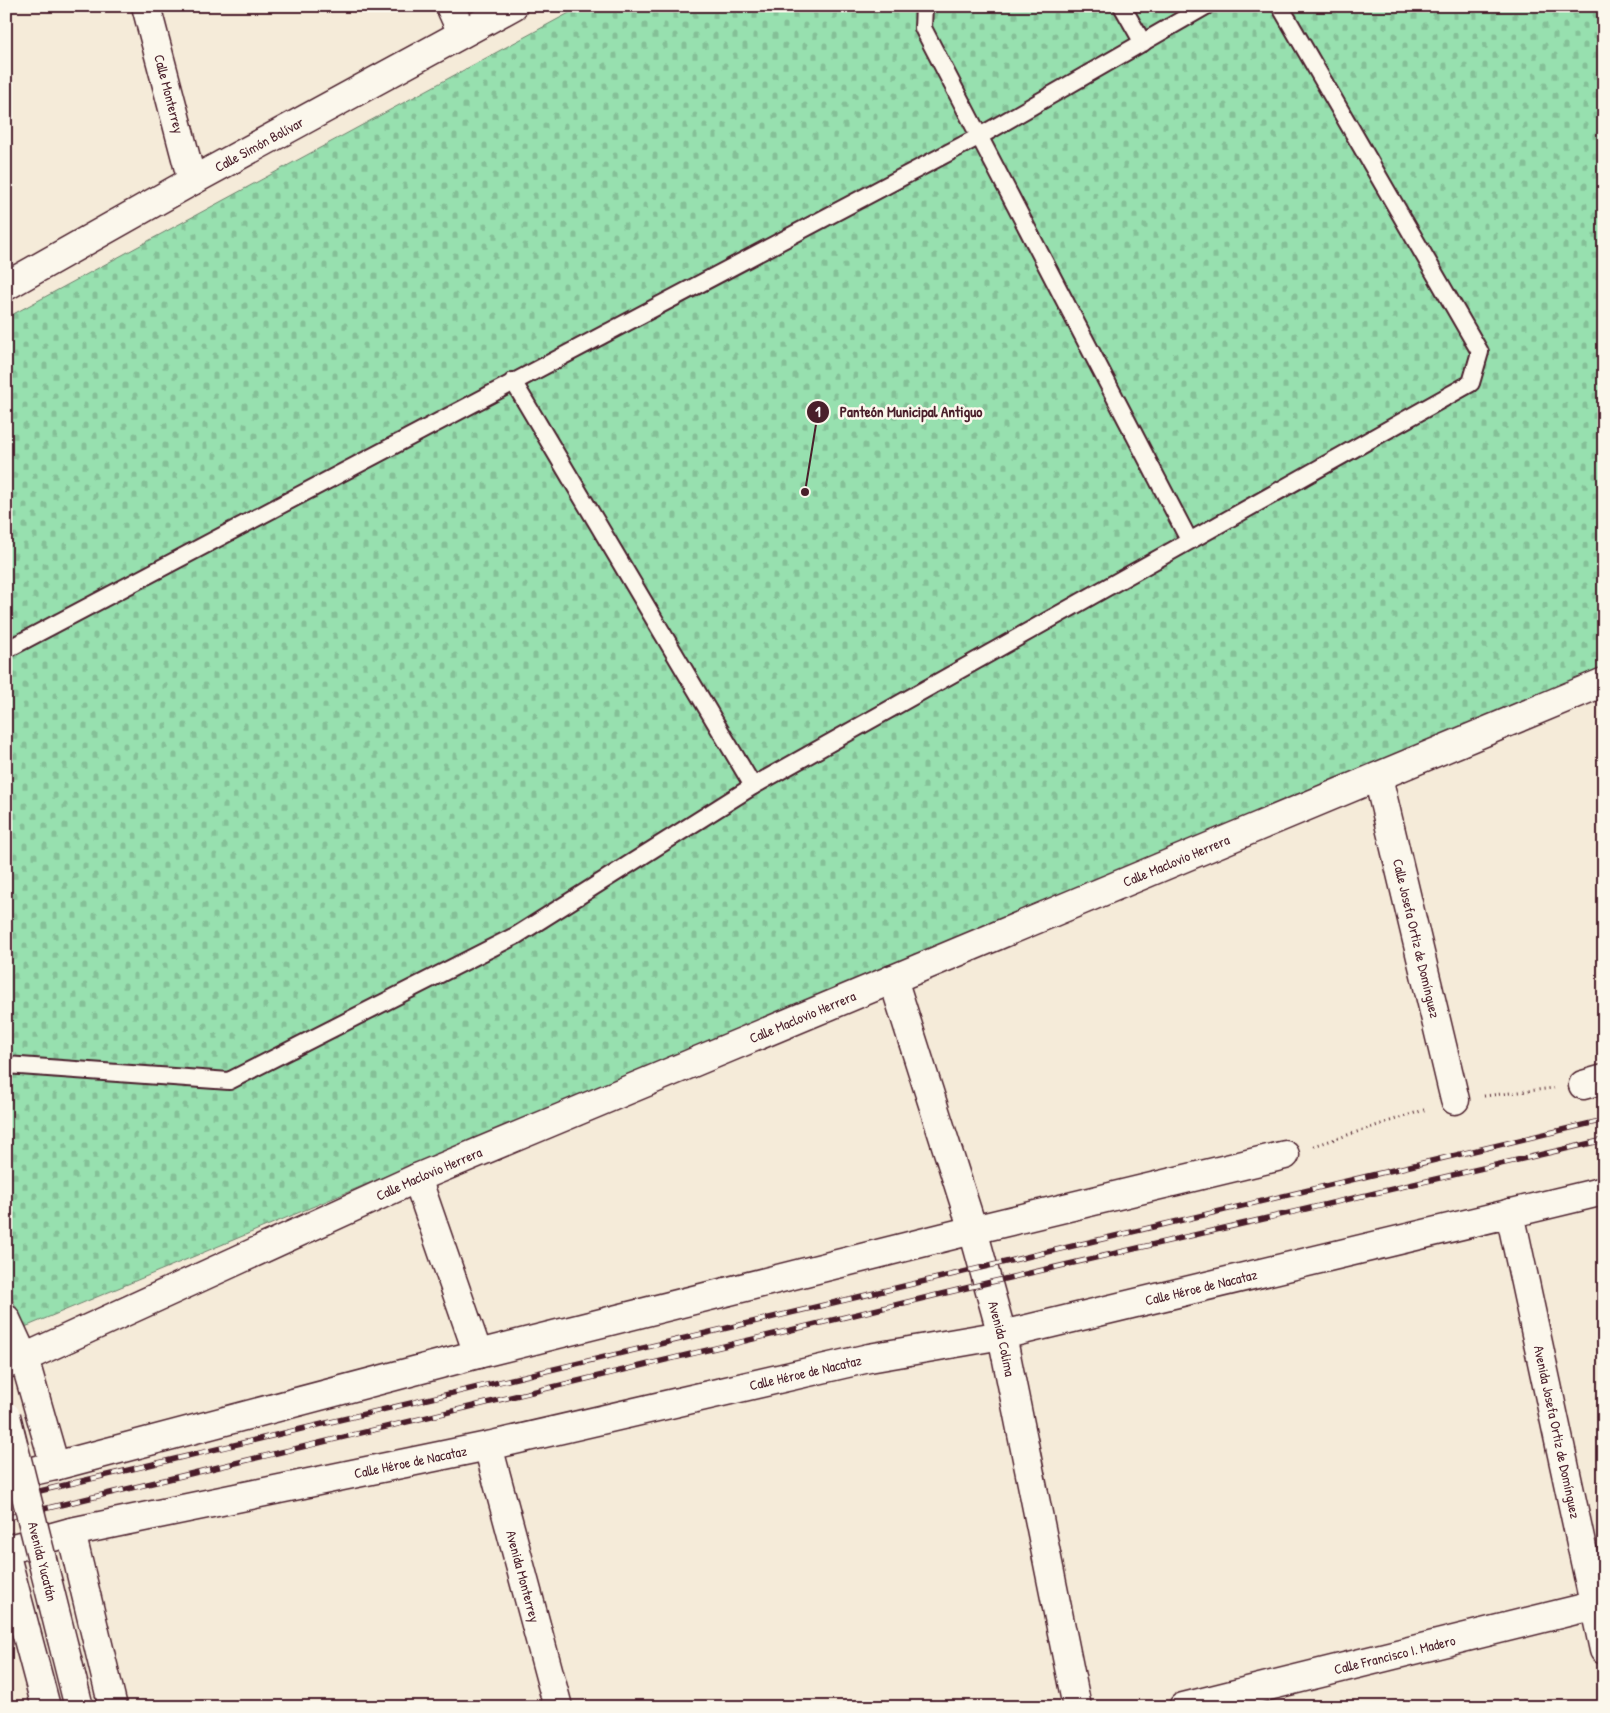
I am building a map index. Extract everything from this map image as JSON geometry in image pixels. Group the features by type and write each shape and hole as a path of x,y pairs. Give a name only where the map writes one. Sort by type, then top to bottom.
{"street":[{"name":"Calle Monterrey","path":"146,6 192,181"},
{"path":"450,6 462,33"},
{"name":"Calle Simón Bolívar","path":"6,286 192,181 513,6"},
{"name":"Calle Maclovio Herrera","path":"15,1361 417,1178 1604,682"},
{"name":"Calle Josefa Ortiz de Domínguez","path":"1378,777 1455,1100"},
{"name":"Avenida Colima","path":"893,979 973,1230 1002,1335 1077,1707"},
{"path":"6,1476 55,1466 478,1354 973,1230 1285,1155"},
{"path":"417,1178 478,1354"},
{"name":"Calle Héroe de Nacataz","path":"6,1550 71,1532 488,1446 869,1358 1002,1335 1604,1191"},
{"name":"Avenida Josefa Ortiz de Domínguez","path":"1510,1213 1598,1604 1604,1650"},
{"path":"6,1319 15,1361 55,1466"},
{"name":"Avenida Yucatán","path":"6,1416 79,1707"},
{"name":"Avenida Monterrey","path":"488,1446 558,1707"},
{"path":"71,1532 113,1707"},
{"path":"6,1556 46,1707"},
{"name":"Calle Francisco I. Madero","path":"1183,1707 1598,1604"}],"lane":[{"path":"924,6 923,28 1189,540"},
{"path":"1122,6 1143,43"},
{"path":"6,650 980,136 1206,6"},
{"path":"6,1064 229,1081 517,935 753,786 1471,382 1480,352 1280,6"},
{"path":"513,381 753,786"}],"path":[{"path":"1285,1155 1455,1100 1593,1082"}],"green space":[{"path":"582,6 1604,6 1604,667 25,1327 6,1285 6,318"}],"railway":[{"path":"6,1499 1604,1120"},
{"path":"6,1518 987,1283 1604,1140"}],"place":[{"name":"Panteón Municipal Antiguo","path":"805,492"}]}
